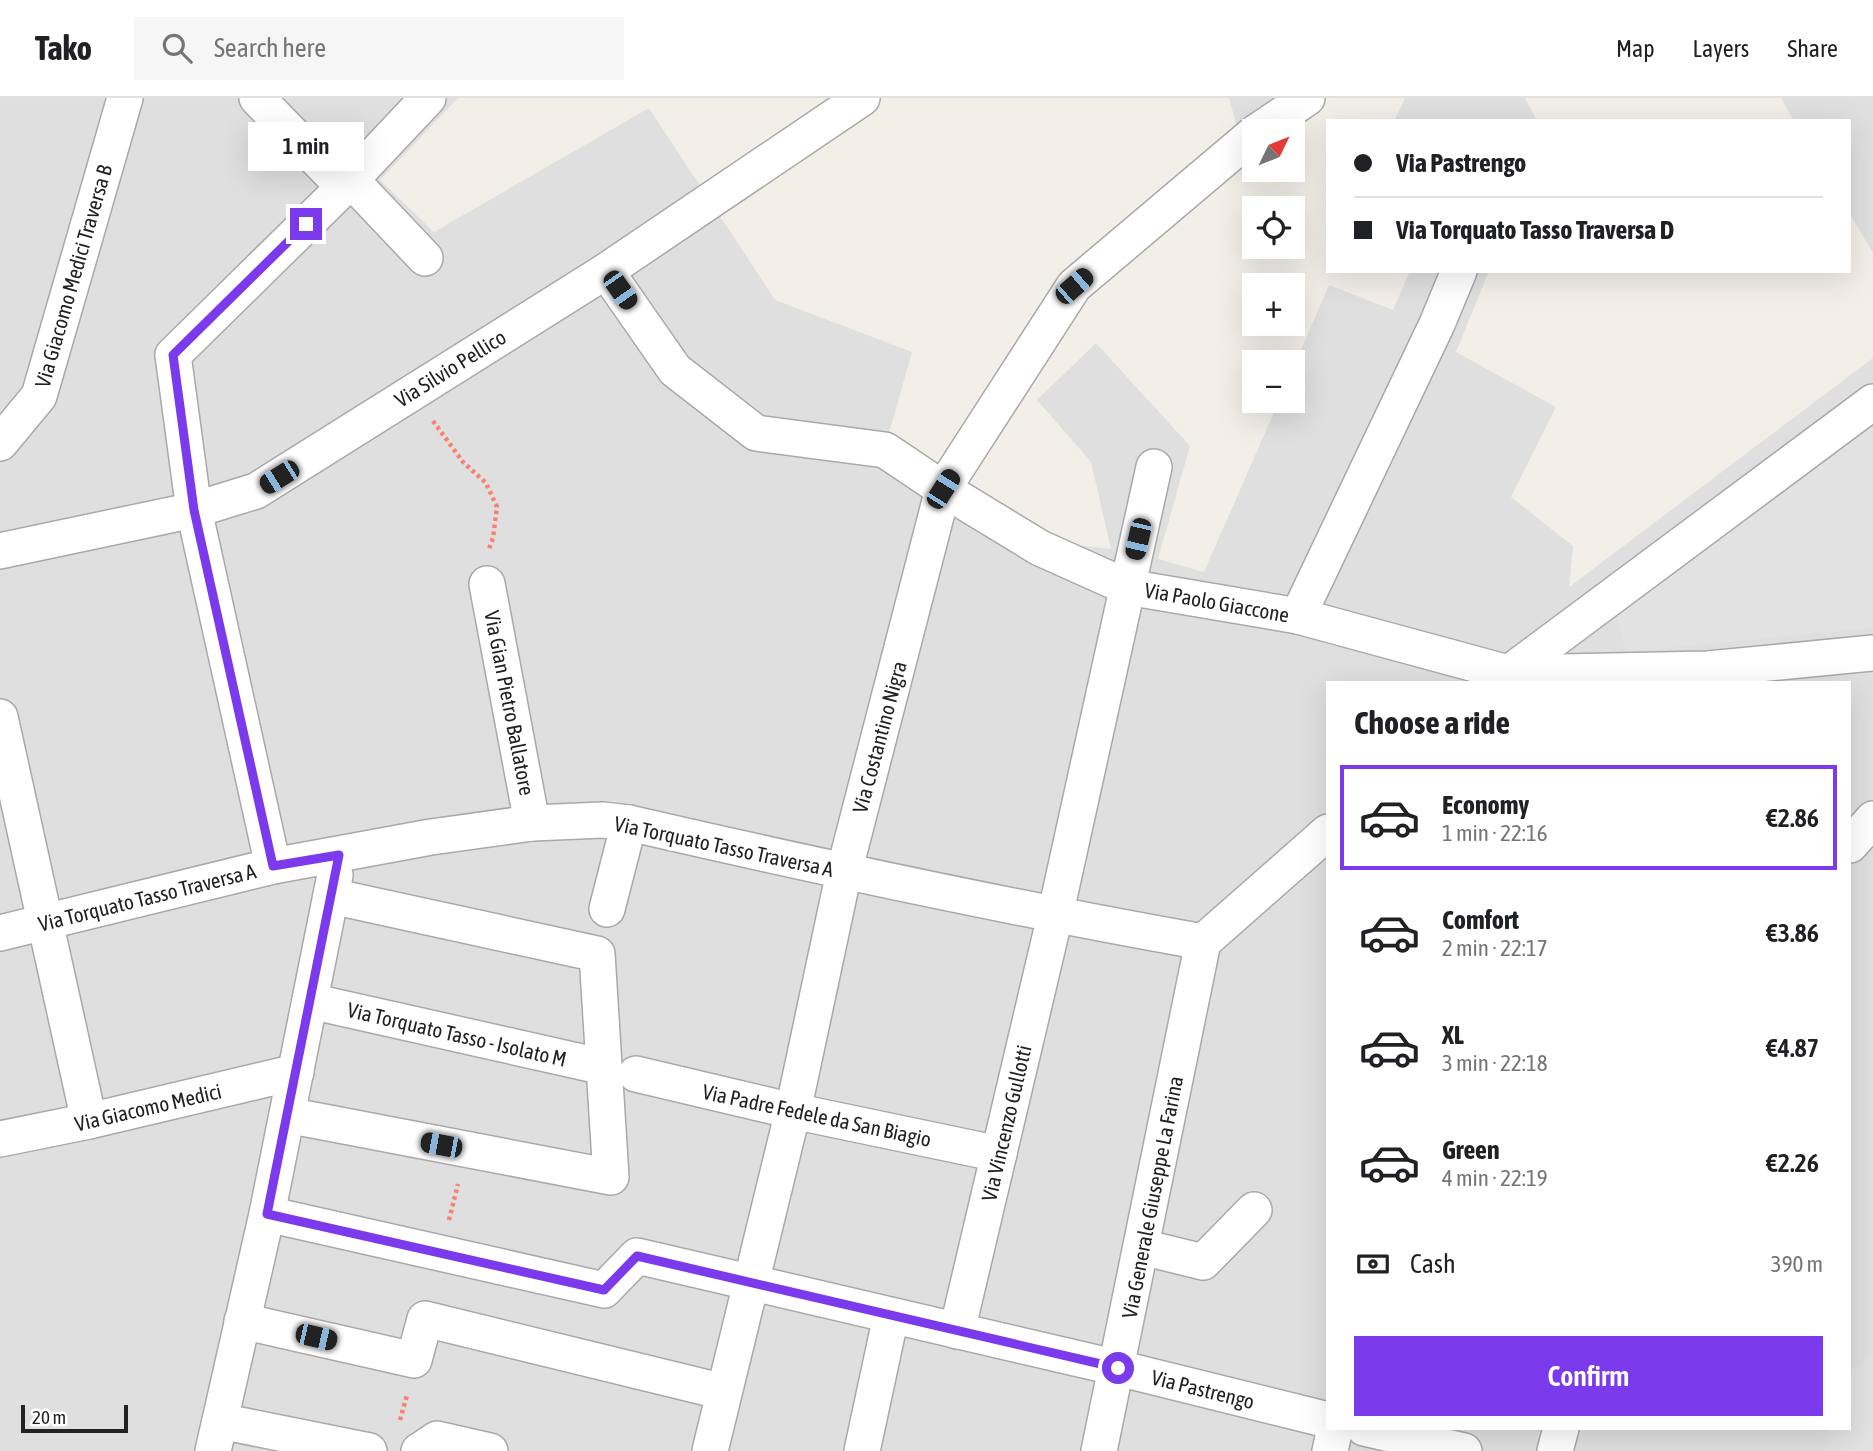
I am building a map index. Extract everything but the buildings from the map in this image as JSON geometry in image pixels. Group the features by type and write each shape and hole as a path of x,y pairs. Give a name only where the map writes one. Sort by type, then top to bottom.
{"street":[{"name":"Via Giacomo Medici Traversa B","path":"0,443 39,396 125,98"},
{"path":"257,98 425,258"},
{"path":"273,866 194,510 173,355 347,183 428,98"},
{"name":"Via Silvio Pellico","path":"0,551 194,510 256,491 606,271 862,98"},
{"name":"Via Costantino Nigra","path":"1276,119 1307,98"},
{"name":"Via Costantino Nigra","path":"710,1451 793,1111 844,872 943,489 1074,286 1242,144"},
{"name":"Via Paolo Giaccone","path":"606,271 676,370 756,433 885,450 1040,548 1127,587 1298,616 1503,678 1678,676 1708,669 1873,653"},
{"path":"1298,616 1437,324 1458,273"},
{"path":"1503,678 1873,402"},
{"name":"Via Vincenzo Gullotti","path":"957,1331 1055,916 1154,467"},
{"name":"Via Gian Pietro Ballatore","path":"487,584 532,823"},
{"path":"0,717 89,1121"},
{"path":"1851,844 1873,819"},
{"name":"Via Torquato Tasso Traversa A","path":"0,933 273,866 431,837 532,823 603,820 629,823 1055,916 1203,942"},
{"path":"607,909 629,823"},
{"path":"1203,942 1326,834"},
{"path":"339,855 267,1214 216,1436 369,1451"},
{"path":"287,1115 611,1177 620,1071 597,954 331,896"},
{"name":"Via Generale Giuseppe La Farina","path":"1099,1451 1203,942"},
{"name":"Via Torquato Tasso - Isolato M","path":"310,1001 620,1071"},
{"name":"Via Padre Fedele da San Biagio","path":"620,1071 999,1154"},
{"name":"Via Giacomo Medici","path":"0,1139 296,1072"},
{"path":"1142,1247 1203,1262 1254,1210"},
{"name":"Via Pastrengo","path":"267,1214 604,1290 637,1256 1326,1420"},
{"path":"862,1451 891,1316"},
{"path":"242,1321 414,1360 425,1319 724,1392"},
{"path":"1330,1451 1335,1430"},
{"path":"1373,1430 1464,1451"},
{"path":"1555,1451 1560,1430"},
{"path":"409,1438 437,1439 490,1451"}],"path":[{"path":"412,392 463,462 486,482 497,507 494,538 485,558 487,584"},
{"path":"409,1438 414,1360"}],"shaded area":[{"path":"0,98 458,98 380,180 434,232 649,108 775,300 912,352 888,437 1050,542 1111,549 1091,462 1037,400 1096,343 1190,446 1158,559 1204,572 1274,413 1305,413 1305,350 1301,350 1329,285 1393,310 1409,273 1488,273 1456,352 1556,407 1511,497 1573,546 1569,587 1873,358 1873,1451 0,1451"},
{"path":"1229,98 1316,98 1285,119 1242,119 1242,144"},
{"path":"1405,98 1525,98 1536,119 1395,119"},
{"path":"1781,98 1873,98 1873,253 1851,216 1851,119 1793,119"},
{"path":"1873,419 1873,628 1626,652 1615,612"},
{"path":"1873,1351 1873,1451 1826,1451 1830,1430 1851,1430 1851,1373"}],"route":[{"path":"306,224 173,355 194,510 273,866 339,855 267,1214 604,1290 637,1256 1118,1368"}]}
